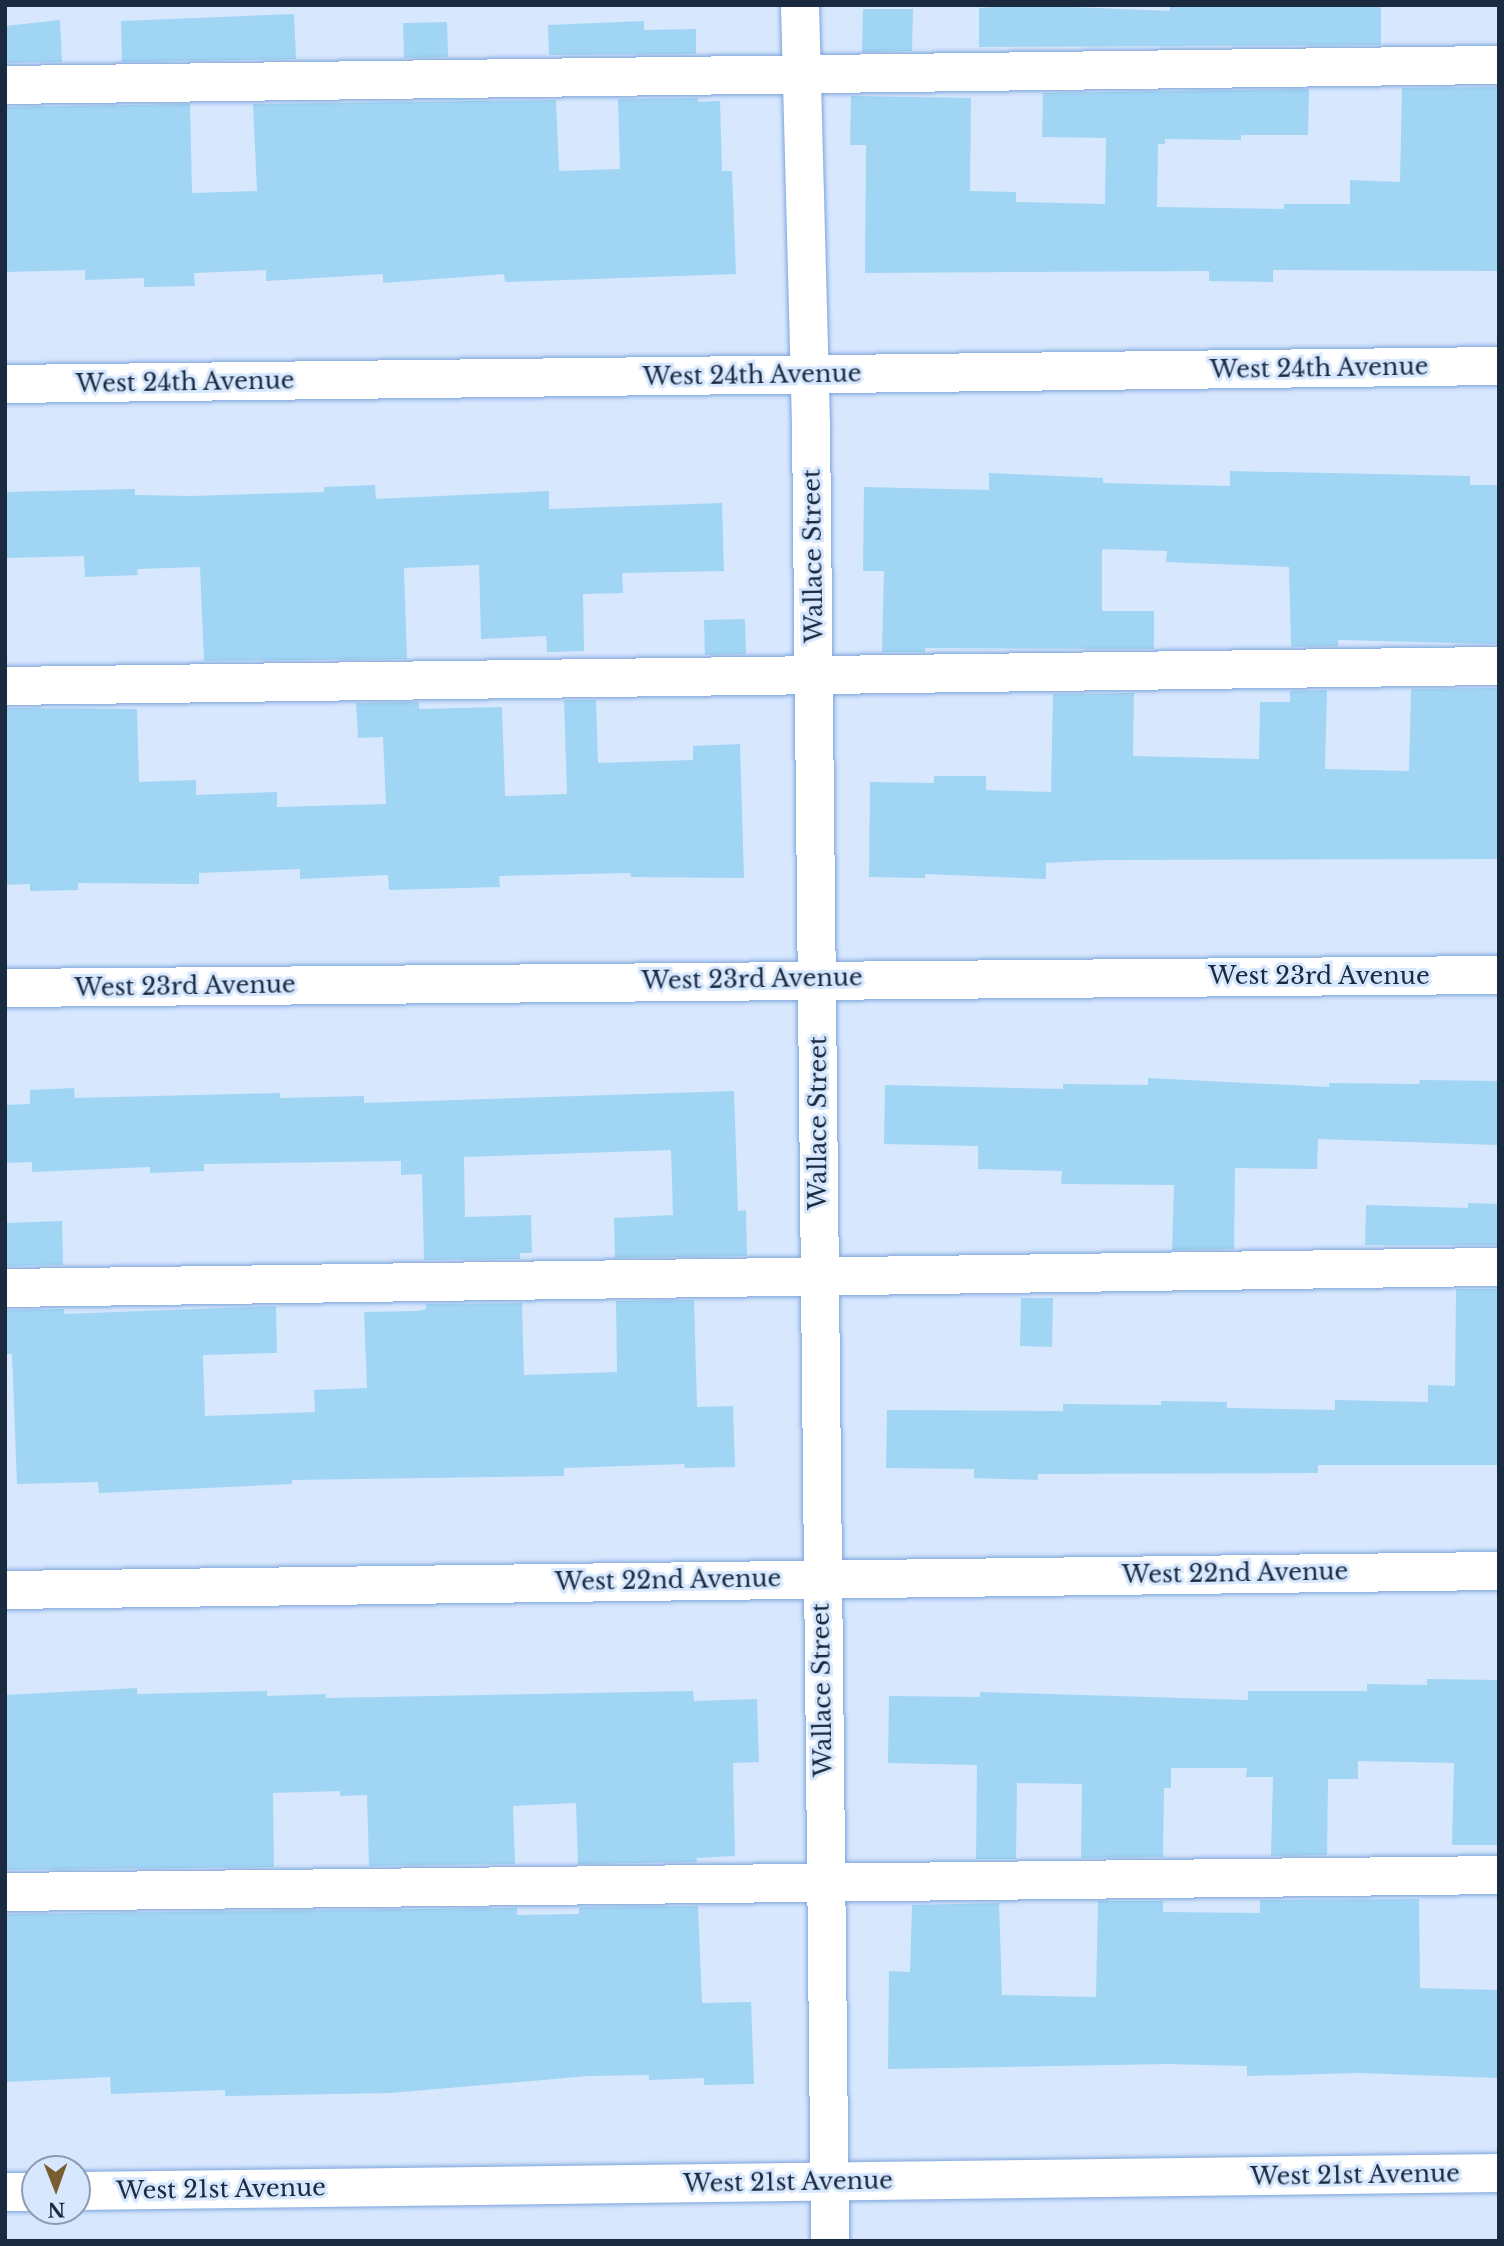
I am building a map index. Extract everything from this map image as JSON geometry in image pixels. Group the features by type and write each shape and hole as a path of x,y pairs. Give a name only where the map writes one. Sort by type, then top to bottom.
{"street":[{"name":"Wallace Street","path":"800,5 814,675 820,1578 827,1884 830,2241"},
{"path":"5,85 1499,65"},
{"name":"West 24th Avenue","path":"5,384 1499,366"},
{"path":"5,686 1499,666"},
{"name":"West 23rd Avenue","path":"5,988 816,978 1499,975"},
{"path":"5,1288 1499,1268"},
{"name":"West 22nd Avenue","path":"5,1590 1499,1570"},
{"path":"5,1892 1499,1875"},
{"name":"West 21st Avenue","path":"91,2192 1499,2173"}],"building":[{"path":"1023,5 1170,11 1170,5 1381,5 1381,45 979,47 979,8"},
{"path":"863,9 913,9 912,51 862,52"},
{"path":"294,14 296,59 122,62 121,21"},
{"path":"60,20 62,62 5,63 5,26"},
{"path":"644,21 644,30 696,29 696,54 549,55 548,25"},
{"path":"447,22 448,57 404,58 403,23"},
{"path":"1499,87 1499,271 1273,270 1273,282 1209,281 1209,271 865,273 866,145 850,145 851,96 971,98 970,191 1016,192 1016,202 1105,204 1106,138 1042,137 1043,93 1309,89 1308,135 1241,135 1241,140 1165,139 1165,144 1158,144 1157,207 1284,209 1284,204 1350,204 1350,180 1400,182 1402,88"},
{"path":"698,98 698,102 720,101 722,171 732,171 736,274 505,282 504,274 383,283 383,274 266,281 266,270 194,273 195,286 144,287 144,278 85,280 85,270 5,272 5,107 190,104 192,193 257,191 253,104 556,100 559,171 620,169 618,99"},
{"path":"1230,471 1470,476 1470,485 1499,485 1499,644 1338,640 1338,646 1291,647 1289,567 1166,562 1167,551 1102,549 1102,611 1154,611 1154,649 925,648 925,652 882,652 884,571 863,571 864,487 989,490 989,473 1103,478 1103,483 1230,486"},
{"path":"375,485 376,499 549,491 549,509 722,503 724,571 622,573 623,593 583,594 584,651 547,652 546,636 481,639 479,565 404,568 407,659 204,661 200,567 137,569 138,575 85,577 84,556 5,558 5,492 135,489 135,495 190,496 324,492 324,487"},
{"path":"745,619 746,654 705,655 704,620"},
{"path":"1499,688 1499,859 1104,860 1046,863 1046,879 925,874 925,878 869,877 870,782 934,783 934,776 986,776 986,790 1051,792 1053,694 1134,693 1133,756 1259,759 1260,702 1290,702 1290,691 1327,690 1325,769 1409,771 1411,689"},
{"path":"564,700 596,700 598,763 693,760 693,746 740,744 744,878 631,877 630,873 499,876 500,887 389,890 388,875 300,879 300,869 199,873 199,884 78,883 78,890 30,891 30,884 5,885 5,708 137,709 139,782 196,780 196,795 277,792 277,807 386,804 383,737 358,738 356,703 419,702 419,709 502,707 505,796 567,794"},
{"path":"1148,1078 1329,1087 1329,1083 1499,1081 1498,1145 1318,1139 1317,1169 1235,1168 1234,1249 1172,1250 1174,1185 1061,1184 1062,1171 978,1169 978,1146 884,1144 885,1085 1063,1089 1063,1084 1148,1085"},
{"path":"74,1088 75,1098 280,1093 280,1098 364,1096 364,1103 734,1091 738,1211 746,1210 747,1256 615,1258 614,1218 673,1215 671,1150 464,1157 465,1217 531,1215 532,1253 520,1253 520,1259 424,1260 422,1174 401,1175 401,1161 204,1164 204,1171 150,1173 150,1167 32,1172 32,1162 5,1163 5,1105 30,1104 30,1090"},
{"path":"1468,1203 1499,1204 1499,1245 1365,1245 1366,1205 1468,1208"},
{"path":"62,1221 63,1265 5,1266 5,1223"},
{"path":"1456,1289 1499,1289 1499,1465 1318,1465 1318,1473 1038,1474 1038,1480 974,1478 974,1469 886,1468 887,1410 1063,1411 1063,1404 1161,1405 1161,1401 1227,1402 1227,1408 1335,1410 1335,1400 1428,1402 1428,1385 1455,1386"},
{"path":"1021,1298 1053,1298 1052,1347 1020,1346"},
{"path":"694,1300 697,1407 733,1406 735,1467 685,1468 684,1464 564,1468 564,1476 292,1480 292,1484 99,1493 98,1482 17,1484 12,1354 5,1354 5,1310 64,1309 64,1314 276,1306 277,1353 203,1355 205,1416 315,1412 314,1390 367,1388 364,1312 417,1311 426,1309 426,1304 522,1303 524,1375 617,1372 616,1301"},
{"path":"1427,1679 1499,1680 1499,1845 1452,1845 1454,1763 1358,1761 1358,1779 1328,1779 1327,1855 1271,1856 1273,1777 1246,1777 1247,1768 1171,1768 1171,1788 1164,1788 1163,1857 1081,1858 1082,1784 1017,1783 1016,1859 976,1859 977,1765 888,1763 889,1696 980,1697 980,1692 1248,1700 1248,1691 1367,1691 1367,1684 1427,1685"},
{"path":"137,1688 137,1694 267,1691 267,1696 326,1694 326,1698 693,1691 694,1701 757,1699 759,1762 733,1763 735,1856 696,1858 697,1862 578,1864 576,1803 513,1806 515,1864 369,1866 367,1795 340,1796 340,1791 273,1793 274,1867 5,1870 5,1695"},
{"path":"1419,1899 1420,1988 1499,1990 1499,2078 1359,2073 1247,2076 1247,2066 1167,2064 888,2069 889,1971 910,1972 912,1905 999,1903 1002,1995 1096,1997 1098,1901 1163,1901 1163,1912 1260,1913 1260,1900"},
{"path":"698,1906 702,2003 751,2002 754,2084 704,2085 704,2078 649,2080 649,2075 589,2076 390,2093 225,2096 225,2090 111,2094 110,2077 5,2082 5,1914 517,1908 517,1915 579,1914 579,1907"}]}
